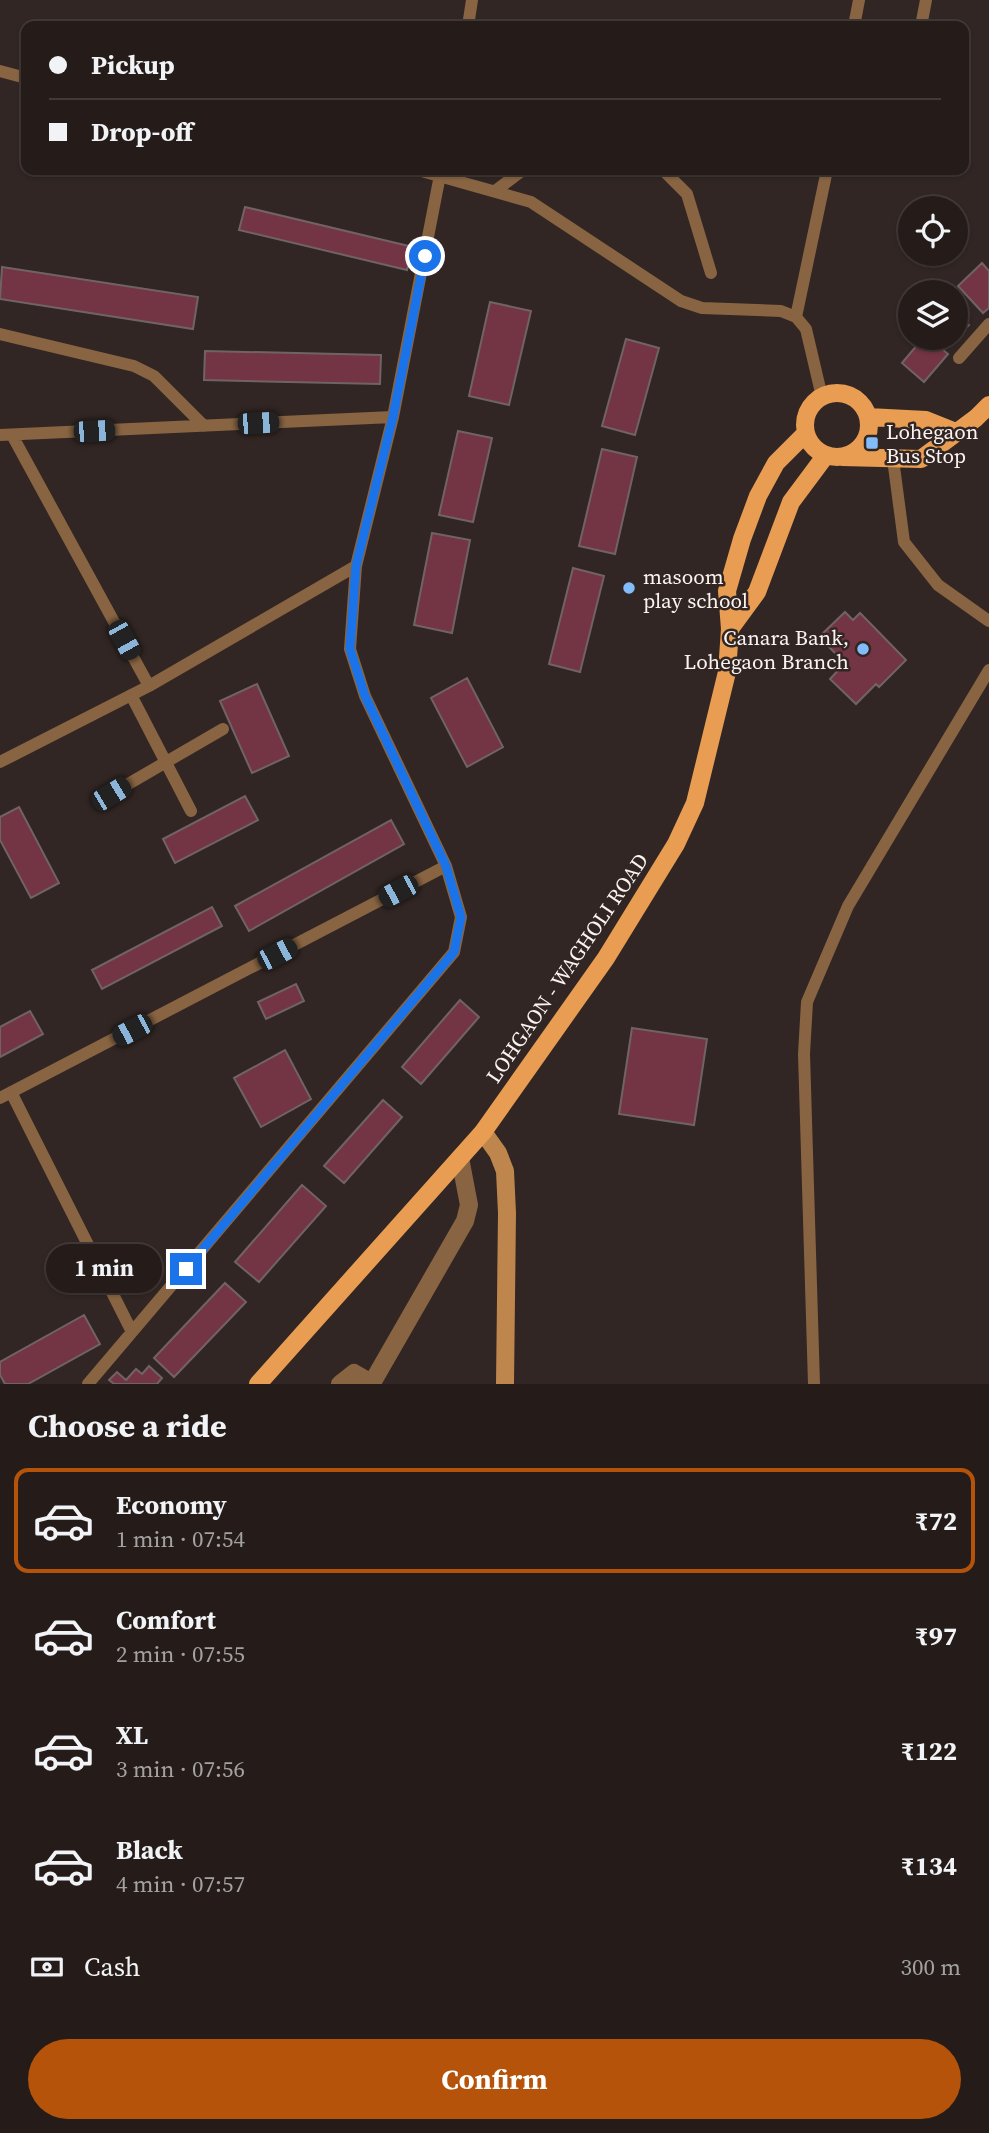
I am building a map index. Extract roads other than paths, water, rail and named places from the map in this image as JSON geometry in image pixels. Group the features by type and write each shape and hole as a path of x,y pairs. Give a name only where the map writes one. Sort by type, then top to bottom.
{"main road":[{"path":"730,629 757,592 792,502 834,456 860,447 866,438 868,417 857,401 849,396 831,394 813,404 805,422 806,433 817,450 834,456 893,459 921,459 989,405"},
{"path":"868,417 926,420 956,432"},
{"name":"LOHGAON - WAGHOLI ROAD","path":"258,1384 483,1132 606,958 676,844 695,803 727,672 730,629 727,590 758,496 776,463 806,433"},
{"path":"483,1132 498,1153 505,1171 505,1384"}],"street":[{"path":"340,1384 354,1373 373,1383 465,1221 468,1205 460,1158"}],"lane":[{"path":"469,21 472,0"},
{"path":"855,21 859,0"},
{"path":"922,21 926,0"},
{"path":"0,71 21,77"},
{"path":"88,1384 454,952 461,917 446,866 365,696 350,649 356,566 393,417 440,175"},
{"path":"450,175 531,202 681,301 702,308 781,311 796,317 806,329 822,397"},
{"path":"495,191 516,175"},
{"path":"668,175 687,194 711,272"},
{"path":"796,317 826,175"},
{"path":"959,358 989,324"},
{"path":"0,334 134,366 155,376 204,426"},
{"path":"149,686 6,435 393,417"},
{"path":"893,459 904,542 938,585 989,621"},
{"path":"0,762 149,686 356,566"},
{"path":"814,1384 804,1054 807,1002 848,906 989,670"},
{"path":"131,695 191,811"},
{"path":"111,794 223,729"},
{"path":"132,1332 5,1095 446,866"}],"place":[{"name":"Lohegaon Bus Stop","path":"872,443"},
{"name":"masoom play school","path":"629,588"},
{"name":"Canara Bank, Lohegaon Branch","path":"863,649"}]}
